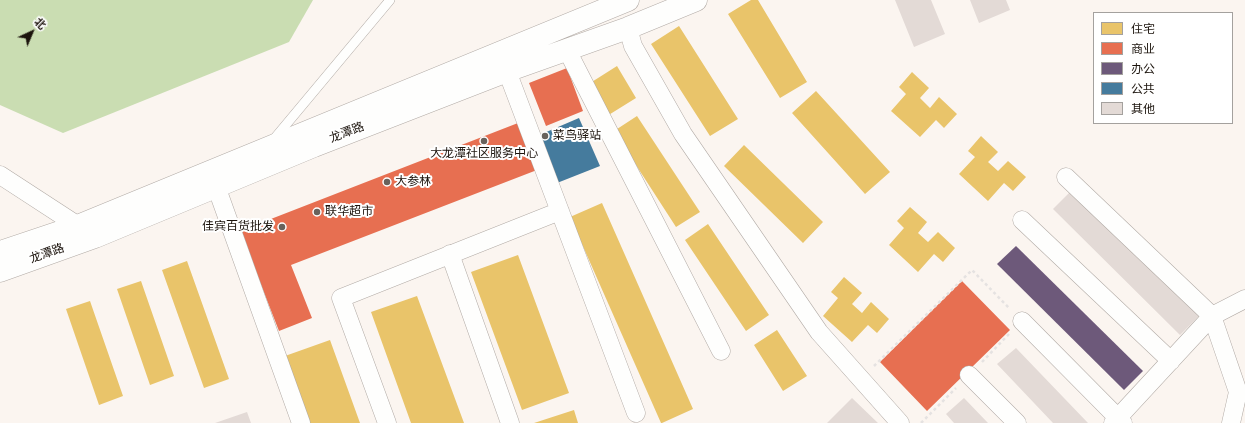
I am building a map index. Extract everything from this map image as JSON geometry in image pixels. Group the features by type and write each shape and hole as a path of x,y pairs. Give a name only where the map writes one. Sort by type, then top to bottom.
{"street":[{"name":"龙潭路","path":"0,270 267,148 628,0"},
{"name":"龙潭路","path":"0,252 87,231 216,186 507,71 628,28 696,0"},
{"path":"628,28 633,46 683,134 819,332 900,423"},
{"path":"567,50 721,351"},
{"path":"507,71 636,413"},
{"path":"0,175 87,231"},
{"path":"1066,177 1212,316 1238,392 1230,423"},
{"path":"216,186 301,423"},
{"path":"387,423 341,298 560,211"},
{"path":"1022,220 1171,361"},
{"path":"450,254 510,423"},
{"path":"1022,321 1118,421 1212,316 1245,299"},
{"path":"969,375 1017,423"}],"lane":[{"path":"267,148 390,0"}],"path":[{"path":"860,379 972,270 1022,321"}],"green space":[{"path":"0,0 313,0 289,42 63,133 0,105"}],"building: 住宅":[{"path":"751,0 758,0 807,82 780,98 728,14"},
{"path":"679,26 738,119 710,136 651,44"},
{"path":"617,66 636,98 607,116 587,85"},
{"path":"912,72 929,88 920,98 930,108 939,97 957,114 944,128 936,120 920,137 891,111 906,94 899,87"},
{"path":"816,91 890,172 865,194 792,113"},
{"path":"637,116 700,212 676,227 614,131"},
{"path":"981,136 998,152 988,162 998,171 1008,161 1026,177 1013,191 1004,183 988,201 959,174 975,157 968,151"},
{"path":"744,145 823,222 803,243 724,166"},
{"path":"602,203 693,409 662,423 570,217"},
{"path":"910,207 927,222 918,233 928,242 938,232 955,248 943,262 934,254 918,272 889,245 904,228 897,221"},
{"path":"708,224 769,315 746,331 685,240"},
{"path":"518,255 569,393 522,410 471,272"},
{"path":"187,261 229,379 204,388 162,270"},
{"path":"844,277 862,293 852,304 862,313 871,302 889,319 877,333 868,325 852,342 823,316 838,298 831,292"},
{"path":"141,281 174,376 150,385 117,289"},
{"path":"417,296 464,423 411,423 371,312"},
{"path":"90,301 123,396 99,405 66,309"},
{"path":"777,330 807,376 783,391 754,345"},
{"path":"330,340 360,423 309,423 285,356"},
{"path":"574,410 578,423 534,423"}],"building: 商业":[{"path":"567,68 583,111 546,126 529,83"},
{"path":"518,123 537,170 291,265 312,318 279,331 240,231"},
{"path":"962,281 1010,330 927,411 880,362"}],"building: 办公":[{"path":"1016,246 1143,371 1124,390 997,264"}],"building: 公共":[{"path":"579,118 600,166 557,183 537,136"}],"building: 其他":[{"path":"895,0 931,0 945,34 914,47"},
{"path":"970,0 1006,0 1010,10 979,23"},
{"path":"1072,190 1199,316 1180,335 1053,209"},
{"path":"1016,348 1088,423 1053,423 997,364"},
{"path":"852,398 878,423 827,423"},
{"path":"964,398 988,423 954,423 946,414"},
{"path":"247,412 251,423 215,423"}],"place":[{"name":"菜鸟驿站","path":"545,136"},
{"name":"大龙潭社区服务中心","path":"484,141"},
{"name":"大参林","path":"387,182"},
{"name":"联华超市","path":"317,212"},
{"name":"佳宾百货批发","path":"282,227"}]}
